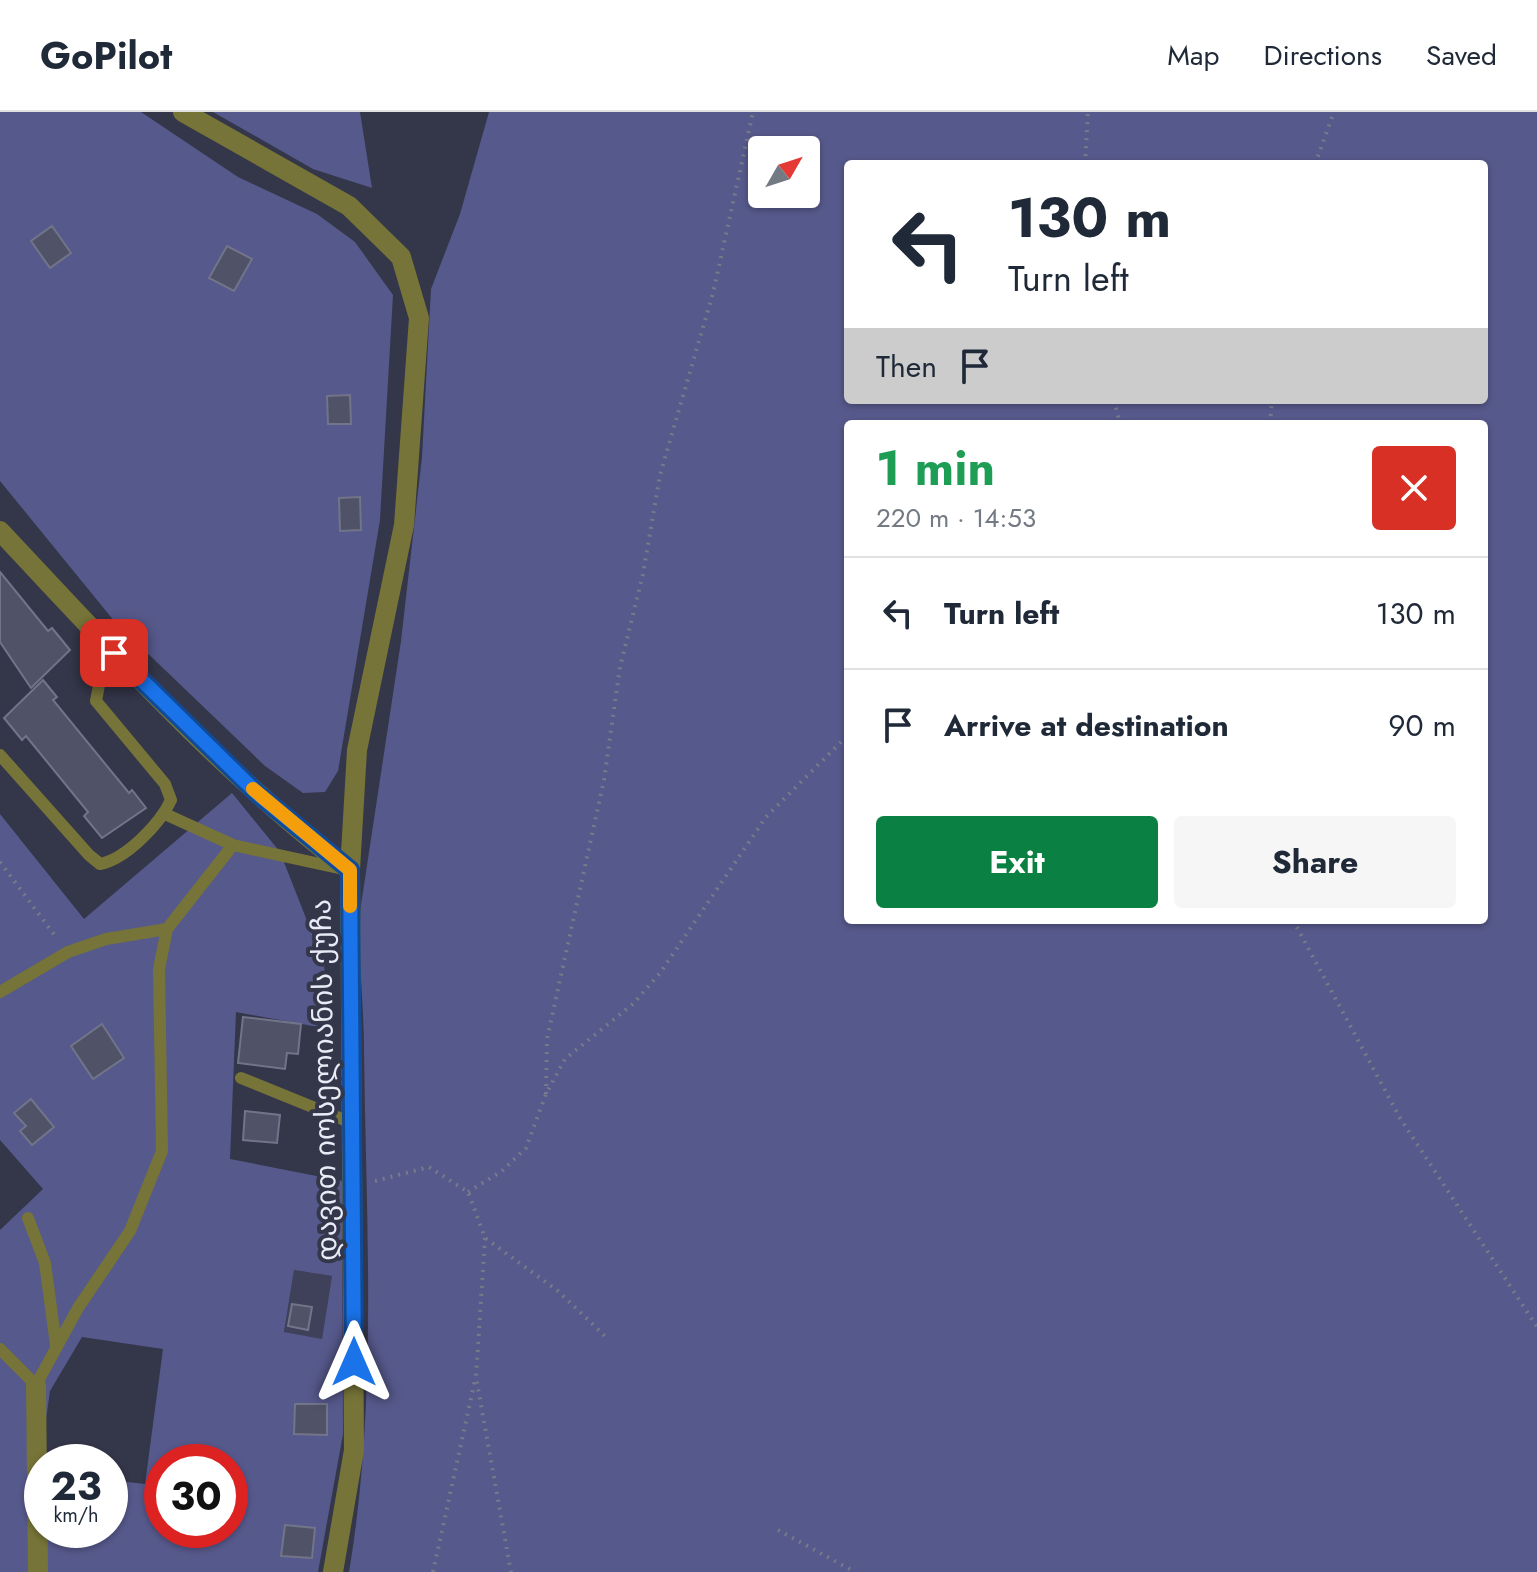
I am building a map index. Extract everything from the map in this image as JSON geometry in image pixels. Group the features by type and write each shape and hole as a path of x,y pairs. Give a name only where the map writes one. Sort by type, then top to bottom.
{"street":[{"name":"დავით იოსელიანის ქუჩა","path":"183,112 349,206 401,257 419,318 404,525 357,750 350,870 354,1450 333,1572"},
{"path":"0,531 121,660 258,794 350,870"},
{"path":"36,1385 38,1572"}],"lane":[{"path":"0,755 100,864 113,862 165,814 171,800 165,784 96,701 100,680 121,660"},
{"path":"165,814 233,845 350,870"},
{"path":"0,1349 36,1385 56,1345 130,1231 162,1151 159,969 167,929 233,845"},
{"path":"0,992 68,952 106,939 167,929"},
{"path":"241,1078 352,1123"},
{"path":"28,1218 45,1263 56,1345"}],"path":[{"path":"546,1094 547,1039 604,780 620,667 643,574 660,475 713,293 753,112"},
{"path":"1085,160 1088,112"},
{"path":"1316,160 1334,112"},
{"path":"468,1192 502,1171 526,1148 546,1094 565,1059 634,1003 660,973 766,817 844,739"},
{"path":"0,862 68,952"},
{"path":"1295,924 1400,1118 1537,1327"},
{"path":"353,1187 429,1167 468,1192 485,1238 476,1377 433,1572"},
{"path":"485,1238 558,1291 607,1338"},
{"path":"476,1377 511,1572"},
{"path":"778,1530 855,1572"}],"shaded area":[{"path":"0,112 141,112 238,177 317,214 355,242 393,295 380,520 338,771 325,792 303,793 265,766 115,622 0,481"},
{"path":"213,112 360,112 372,188 313,169"},
{"path":"489,112 1537,112 1537,1572 349,1572 364,1442 367,1377 368,1247 361,905 401,641 422,457 431,289 460,214"},
{"path":"232,793 280,852 324,964 329,1029 236,1012 230,1159 342,1181 343,1434 318,1572 0,1572 0,1230 43,1189 0,1140 0,814 84,919","holes":["294,1270 332,1276 322,1339 284,1332","82,1337 163,1349 150,1444 248,1444 248,1548 144,1548 144,1484 128,1482 128,1548 24,1548 24,1444 43,1444 50,1391"]},
{"path":"294,1270 332,1276 322,1339 284,1333"}],"building":[{"path":"52,226 71,253 50,268 31,241"},
{"path":"227,246 252,259 234,291 209,278"},
{"path":"350,395 351,424 328,424 327,396"},
{"path":"360,497 361,530 340,531 339,498"},
{"path":"0,572 48,631 52,628 70,650 31,688 0,642"},
{"path":"43,680 57,697 53,700 129,793 132,790 146,808 102,838 84,816 88,812 26,736 22,740 4,718"},
{"path":"243,1017 301,1024 298,1054 287,1053 285,1069 238,1063"},
{"path":"102,1024 124,1058 93,1079 71,1046"},
{"path":"31,1099 54,1127 32,1145 20,1131 26,1126 14,1113"},
{"path":"245,1111 280,1115 277,1143 243,1140"},
{"path":"292,1304 312,1307 308,1330 288,1326"},
{"path":"295,1404 327,1404 327,1435 294,1434"},
{"path":"285,1525 315,1528 312,1558 281,1556"}],"slow traffic":[{"path":"253,789 312,842 350,870 350,906"}],"route":[{"path":"114,653 258,794 312,842 350,870 354,1362"}]}
